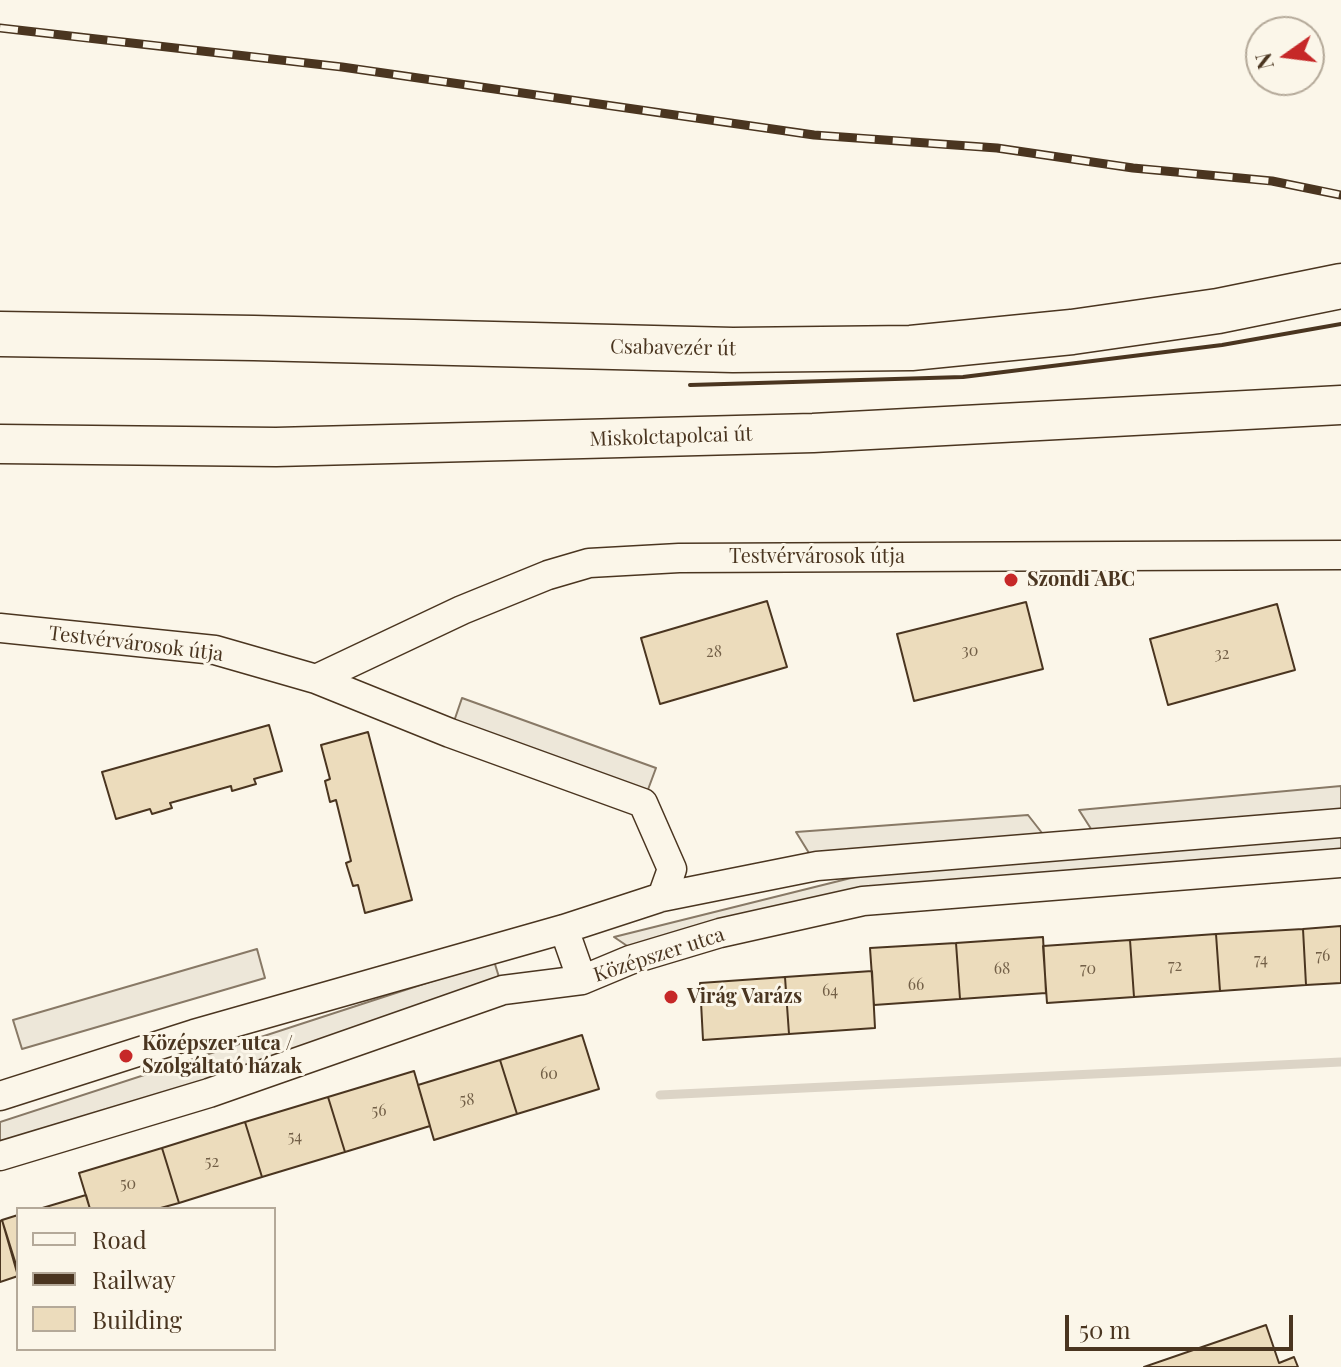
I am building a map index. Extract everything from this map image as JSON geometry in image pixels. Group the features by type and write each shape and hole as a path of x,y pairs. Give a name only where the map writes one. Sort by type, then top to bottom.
{"main road":[{"name":"Csabavezér út","path":"0,334 733,350 911,348 1087,330 1218,311 1341,286"}],"street":[{"name":"Miskolctapolcai út","path":"0,444 276,447 766,435 1341,405"},
{"name":"Testvérvárosok útja","path":"316,679 462,610 548,575 589,563 679,558 1341,555"},
{"name":"Testvérvárosok útja","path":"0,628 215,650 316,679 450,733 643,803 672,869 662,897"},
{"path":"0,1096 194,1034 564,929 662,897 817,866 1341,823"},
{"name":"Középszer utca","path":"0,1156 209,1093 503,990 582,980 630,960 720,933 863,901 1341,863"},
{"path":"564,929 582,980"}],"shaded area":[{"path":"462,698 656,768 643,803 450,733"},
{"path":"1341,786 1341,822 1100,843 1079,810"},
{"path":"1028,815 1053,847 817,866 796,832"},
{"path":"1341,834 1341,863 875,900 642,956 614,937 875,872"},
{"path":"257,949 265,978 22,1049 13,1020"},
{"path":"494,961 503,990 0,1154 0,1122"}],"building":[{"path":"767,601 787,667 660,704 641,638"},
{"path":"1026,602 1043,669 914,701 897,634"},
{"path":"1277,604 1295,670 1168,705 1150,639"},
{"path":"269,725 282,771 254,779 256,784 232,791 231,786 170,803 172,808 152,814 150,809 116,819 102,772"},
{"path":"368,732 412,900 365,913 358,885 353,886 346,863 351,861 336,800 330,802 325,781 330,779 321,745"},
{"path":"1341,926 1341,983 1306,985 1303,929"},
{"path":"1303,929 1306,985 1220,991 1216,934"},
{"path":"1216,934 1220,991 1134,997 1130,940"},
{"path":"1043,937 1046,993 960,999 956,943"},
{"path":"1130,940 1134,997 1047,1003 1043,946"},
{"path":"956,943 960,999 874,1005 870,948"},
{"path":"872,971 875,1028 789,1034 785,977"},
{"path":"785,977 789,1034 703,1040 700,983"},
{"path":"582,1035 599,1089 517,1114 500,1060"},
{"path":"500,1060 517,1114 434,1140 418,1085"},
{"path":"414,1071 430,1126 345,1152 328,1097"},
{"path":"328,1097 345,1152 262,1177 245,1122"},
{"path":"245,1122 262,1177 179,1203 162,1148"},
{"path":"162,1148 179,1203 164,1207 89,1207 79,1173"},
{"path":"86,1195 89,1207 46,1207"},
{"path":"16,1216 16,1265 2,1220"},
{"path":"0,1221 16,1277 0,1282"},
{"path":"1266,1325 1279,1363 1294,1357 1298,1367 1144,1367"}],"waterway":[{"path":"660,1095 1341,1062"}],"railway":[{"path":"0,28 342,67 814,135 997,148 1133,168 1272,181 1341,195"}],"wall":[{"path":"690,385 963,377 1222,345 1341,324"}],"place":[{"name":"Szondi ABC","path":"1011,580"},
{"name":"Virág Varázs","path":"671,997"},
{"name":"Középszer utca / Szolgáltató házak","path":"126,1056"}]}
